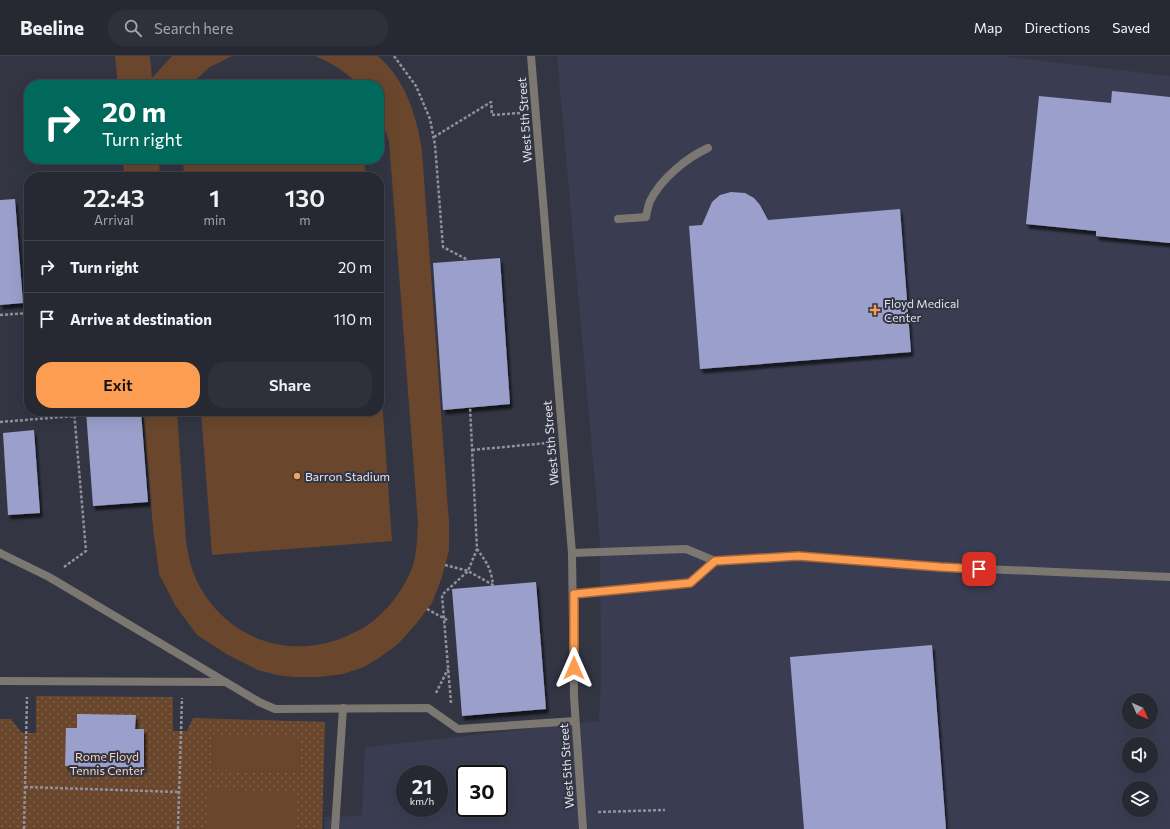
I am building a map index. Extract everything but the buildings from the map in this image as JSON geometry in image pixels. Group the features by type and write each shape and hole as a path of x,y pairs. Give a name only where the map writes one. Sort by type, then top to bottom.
{"street":[{"name":"West 5th Street","path":"531,56 572,554 574,594 574,697 583,829"},
{"path":"618,219 646,217 650,201 673,172 685,160 708,148"},
{"path":"572,554 686,549 715,561 798,556 940,567 1170,577"},
{"path":"0,553 49,577 259,702 275,709 428,708 458,729 575,721"},
{"path":"574,594 690,583 715,561"},
{"path":"0,680 226,682"},
{"path":"335,829 343,708"}],"path":[{"path":"394,56 416,86 430,120 434,137 443,247 468,260"},
{"path":"434,137 491,102 492,115 535,112"},
{"path":"0,315 24,313"},
{"path":"453,726 442,595 468,571 477,549 470,407"},
{"path":"0,422 75,416 86,551 49,577"},
{"path":"472,450 562,442"},
{"path":"445,565 468,571 493,586 491,572 487,563 477,549"},
{"path":"427,609 449,622"},
{"path":"428,708 448,669"},
{"path":"24,829 28,681"},
{"path":"178,829 183,682"},
{"path":"25,787 179,792"},
{"path":"582,812 665,810"}],"shaded area":[{"name":"Floyd Medical Center","path":"557,56 1002,56 1170,76 1170,829 325,829 325,817 362,816 365,747 599,721 601,680 600,540"}],"green space":[{"path":"115,56 150,56 152,78 172,56 232,56 210,67 196,80 117,80"},
{"path":"315,56 378,56 390,68 399,81 409,100 416,120 422,151 449,523 449,550 442,577 432,603 398,644 364,667 343,674 319,677 293,677 258,670 228,655 197,635 175,605 159,574 153,528 143,416 177,416 186,541 189,558 200,587 213,606 228,621 246,633 265,641 285,645 306,646 328,643 362,629 380,615 399,593 414,563 418,523 389,141 384,128 384,80 353,80 338,68"},
{"path":"123,164 159,164 160,172 124,172"},
{"path":"183,164 365,164 365,172 184,172"},
{"name":"Barron Stadium","path":"201,416 383,416 392,541 212,555"},
{"name":"Rome Floyd Tennis Center","path":"36,696 173,697 173,731 187,731 193,718 325,722 322,829 0,829 0,719 11,719 22,733 36,733"},
{"path":"213,734 300,738 299,773 212,770"},
{"path":"210,789 297,792 296,829 208,829"}],"place":[{"name":"Floyd Medical Center","path":"875,310"},
{"name":"Barron Stadium","path":"297,476"}],"route":[{"path":"574,668 574,594 690,583 715,561 798,556 979,569"}]}
